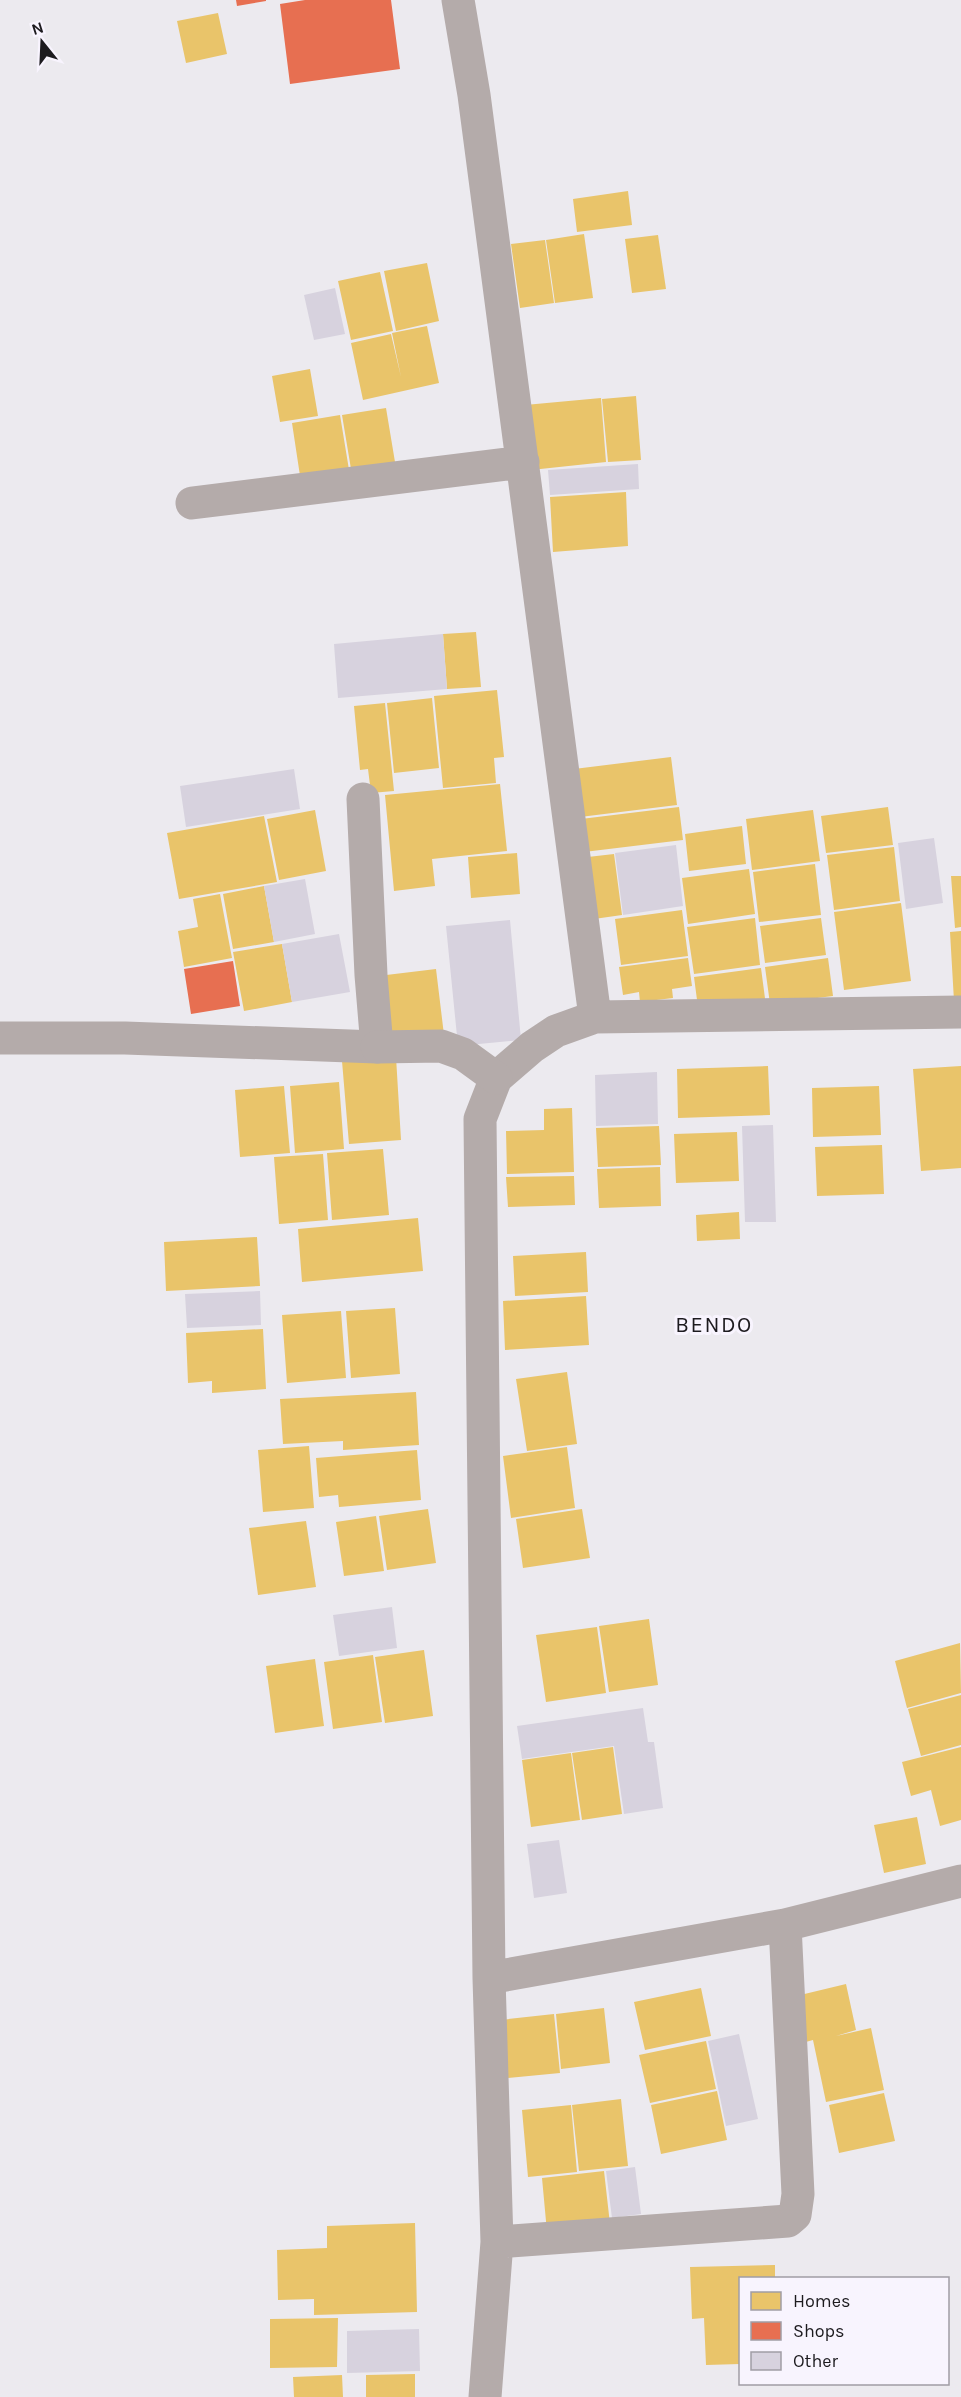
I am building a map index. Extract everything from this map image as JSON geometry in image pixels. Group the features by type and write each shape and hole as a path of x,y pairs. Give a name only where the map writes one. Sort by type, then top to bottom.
{"street":[{"path":"458,0 474,95 595,1017"},
{"path":"192,503 523,462"},
{"path":"363,799 371,975 378,1047"},
{"path":"485,2397 497,2242 489,1978 480,1119 496,1078 532,1047 556,1031 595,1017 961,1012"},
{"path":"0,1038 125,1038 378,1047 441,1046 464,1054 496,1078"},
{"path":"489,1978 785,1925 961,1881"},
{"path":"497,2242 788,2221 795,2215 798,2194 785,1925"}],"building: Homes":[{"path":"218,13 227,54 186,63 177,21"},
{"path":"628,191 632,225 577,232 573,199"},
{"path":"584,234 593,298 555,303 546,240"},
{"path":"658,235 666,289 632,293 625,239"},
{"path":"545,240 554,303 520,308 511,244"},
{"path":"427,263 439,321 396,331 384,271"},
{"path":"380,272 393,331 351,340 338,281"},
{"path":"427,326 439,383 363,400 351,343 391,334 401,377 392,333"},
{"path":"310,369 318,416 280,422 272,376"},
{"path":"636,396 641,460 608,462 602,399"},
{"path":"601,398 606,462 531,470 525,405"},
{"path":"386,408 397,474 353,481 342,415"},
{"path":"340,415 351,482 302,489 292,423"},
{"path":"626,492 628,546 553,552 550,497"},
{"path":"476,632 481,687 447,689 443,634"},
{"path":"497,690 504,757 494,758 496,783 443,788 434,696"},
{"path":"432,698 439,768 394,773 387,703"},
{"path":"385,703 394,791 371,793 368,769 360,770 354,706"},
{"path":"671,757 677,805 580,817 574,769"},
{"path":"500,784 507,851 432,859 435,886 394,891 385,795"},
{"path":"679,807 683,840 584,852 581,819"},
{"path":"888,807 893,845 826,853 821,816"},
{"path":"315,810 326,871 279,880 267,819"},
{"path":"813,810 820,861 752,870 746,819"},
{"path":"264,816 277,882 179,899 167,833"},
{"path":"742,826 746,864 689,871 685,834"},
{"path":"894,847 900,901 834,910 827,855"},
{"path":"517,853 520,894 471,898 468,857"},
{"path":"614,854 622,915 587,920 579,858"},
{"path":"815,864 821,915 759,922 753,872"},
{"path":"749,869 755,914 688,924 682,878"},
{"path":"951,876 961,876 961,927 955,928"},
{"path":"264,886 274,942 233,949 223,894"},
{"path":"220,894 232,958 184,967 178,931 198,927 193,899"},
{"path":"901,903 911,981 844,990 834,912"},
{"path":"682,910 688,956 621,965 615,919"},
{"path":"755,918 760,965 694,974 687,927"},
{"path":"821,918 826,955 765,963 760,926"},
{"path":"961,931 961,1000 954,1001 950,932"},
{"path":"282,944 292,1002 244,1011 233,952"},
{"path":"688,958 692,986 672,989 673,998 640,1002 639,992 623,995 619,967"},
{"path":"828,958 833,996 770,1004 765,967"},
{"path":"761,968 766,1006 699,1015 694,977"},
{"path":"436,969 444,1035 386,1042 378,976"},
{"path":"396,1057 401,1140 349,1144 342,1061"},
{"path":"768,1066 770,1115 678,1118 677,1069"},
{"path":"961,1066 961,1168 921,1171 913,1069"},
{"path":"339,1082 344,1149 295,1153 290,1086"},
{"path":"284,1086 290,1153 240,1157 235,1090"},
{"path":"879,1086 881,1135 813,1137 812,1088"},
{"path":"572,1108 574,1172 507,1174 506,1131 544,1130 544,1109"},
{"path":"659,1126 661,1165 598,1167 596,1128"},
{"path":"737,1132 739,1181 676,1183 674,1134"},
{"path":"882,1145 884,1194 817,1196 815,1147"},
{"path":"383,1149 389,1215 332,1220 327,1153"},
{"path":"323,1154 328,1220 279,1224 274,1157"},
{"path":"660,1167 661,1206 599,1208 597,1169"},
{"path":"574,1176 575,1205 508,1207 506,1177"},
{"path":"739,1212 740,1239 697,1241 696,1215"},
{"path":"418,1218 423,1271 302,1282 298,1229"},
{"path":"257,1237 260,1286 166,1291 164,1242"},
{"path":"586,1252 588,1292 515,1296 513,1256"},
{"path":"586,1296 589,1345 505,1350 503,1301"},
{"path":"395,1308 400,1374 351,1378 346,1311"},
{"path":"341,1311 346,1378 287,1383 282,1315"},
{"path":"263,1329 266,1389 212,1393 212,1381 188,1383 186,1333"},
{"path":"567,1372 577,1444 527,1451 516,1379"},
{"path":"416,1392 419,1445 343,1450 343,1441 283,1444 280,1399"},
{"path":"309,1446 314,1508 263,1512 258,1450"},
{"path":"567,1447 575,1508 511,1518 503,1456"},
{"path":"417,1450 421,1500 339,1507 338,1495 319,1497 316,1458"},
{"path":"428,1509 436,1563 387,1570 379,1516"},
{"path":"582,1509 590,1558 523,1568 516,1519"},
{"path":"376,1516 384,1571 344,1576 336,1522"},
{"path":"306,1521 316,1587 258,1595 249,1528"},
{"path":"649,1619 658,1685 609,1692 599,1626"},
{"path":"597,1627 606,1693 546,1702 536,1635"},
{"path":"960,1643 961,1693 907,1708 895,1661"},
{"path":"424,1650 433,1716 385,1723 375,1657"},
{"path":"373,1655 382,1722 333,1729 324,1662"},
{"path":"315,1659 324,1726 275,1733 266,1666"},
{"path":"961,1695 961,1745 921,1756 908,1709"},
{"path":"613,1747 622,1814 582,1820 572,1753"},
{"path":"961,1747 961,1820 940,1826 931,1790 911,1796 902,1762"},
{"path":"571,1753 580,1820 531,1827 522,1760"},
{"path":"917,1817 926,1864 884,1873 874,1825"},
{"path":"846,1984 856,2030 836,2036 871,2028 884,2090 826,2102 813,2040 802,2043 792,1997"},
{"path":"701,1988 711,2036 645,2050 634,2002"},
{"path":"604,2008 610,2063 561,2069 556,2014"},
{"path":"554,2014 560,2073 507,2078 500,2020"},
{"path":"706,2041 716,2089 650,2103 639,2055"},
{"path":"717,2091 727,2140 661,2154 651,2105"},
{"path":"884,2093 895,2141 839,2153 829,2105"},
{"path":"621,2099 628,2166 579,2171 572,2105"},
{"path":"571,2105 577,2172 528,2177 522,2110"},
{"path":"604,2171 610,2224 547,2232 542,2178"},
{"path":"415,2223 417,2312 314,2315 314,2299 278,2300 277,2250 327,2248 327,2226"},
{"path":"775,2265 775,2277 739,2277 739,2364 706,2365 704,2318 692,2319 690,2267"},
{"path":"338,2318 337,2367 270,2368 270,2319"},
{"path":"415,2374 415,2397 366,2397 366,2375"},
{"path":"342,2375 343,2397 294,2397 293,2377"}],"building: Shops":[{"path":"236,0 266,0 266,1 237,6"},
{"path":"305,0 391,0 400,69 290,84 280,4"},
{"path":"233,961 240,1006 191,1014 184,969"}],"building: Other":[{"path":"335,288 345,334 314,340 304,295"},
{"path":"638,464 639,489 550,495 548,470"},
{"path":"443,634 447,689 338,698 334,644"},
{"path":"294,769 300,809 186,827 180,786"},
{"path":"934,838 943,903 906,909 898,843"},
{"path":"676,845 683,906 623,915 615,853"},
{"path":"305,879 315,934 274,942 264,886"},
{"path":"510,920 521,1040 458,1046 446,926"},
{"path":"339,934 350,992 292,1002 282,944"},
{"path":"657,1072 658,1124 596,1126 595,1075"},
{"path":"773,1125 776,1222 745,1222 742,1126"},
{"path":"260,1291 261,1325 187,1328 185,1294"},
{"path":"392,1607 397,1648 339,1656 333,1615"},
{"path":"643,1708 648,1742 654,1742 663,1808 624,1814 614,1746 522,1759 517,1726"},
{"path":"559,1840 567,1893 534,1898 527,1844"},
{"path":"739,2034 758,2119 726,2126 708,2041"},
{"path":"635,2167 641,2214 612,2218 606,2171"},
{"path":"419,2329 420,2371 347,2373 347,2331"}],"district":[{"name":"BENDO","path":"714,1324"}]}
